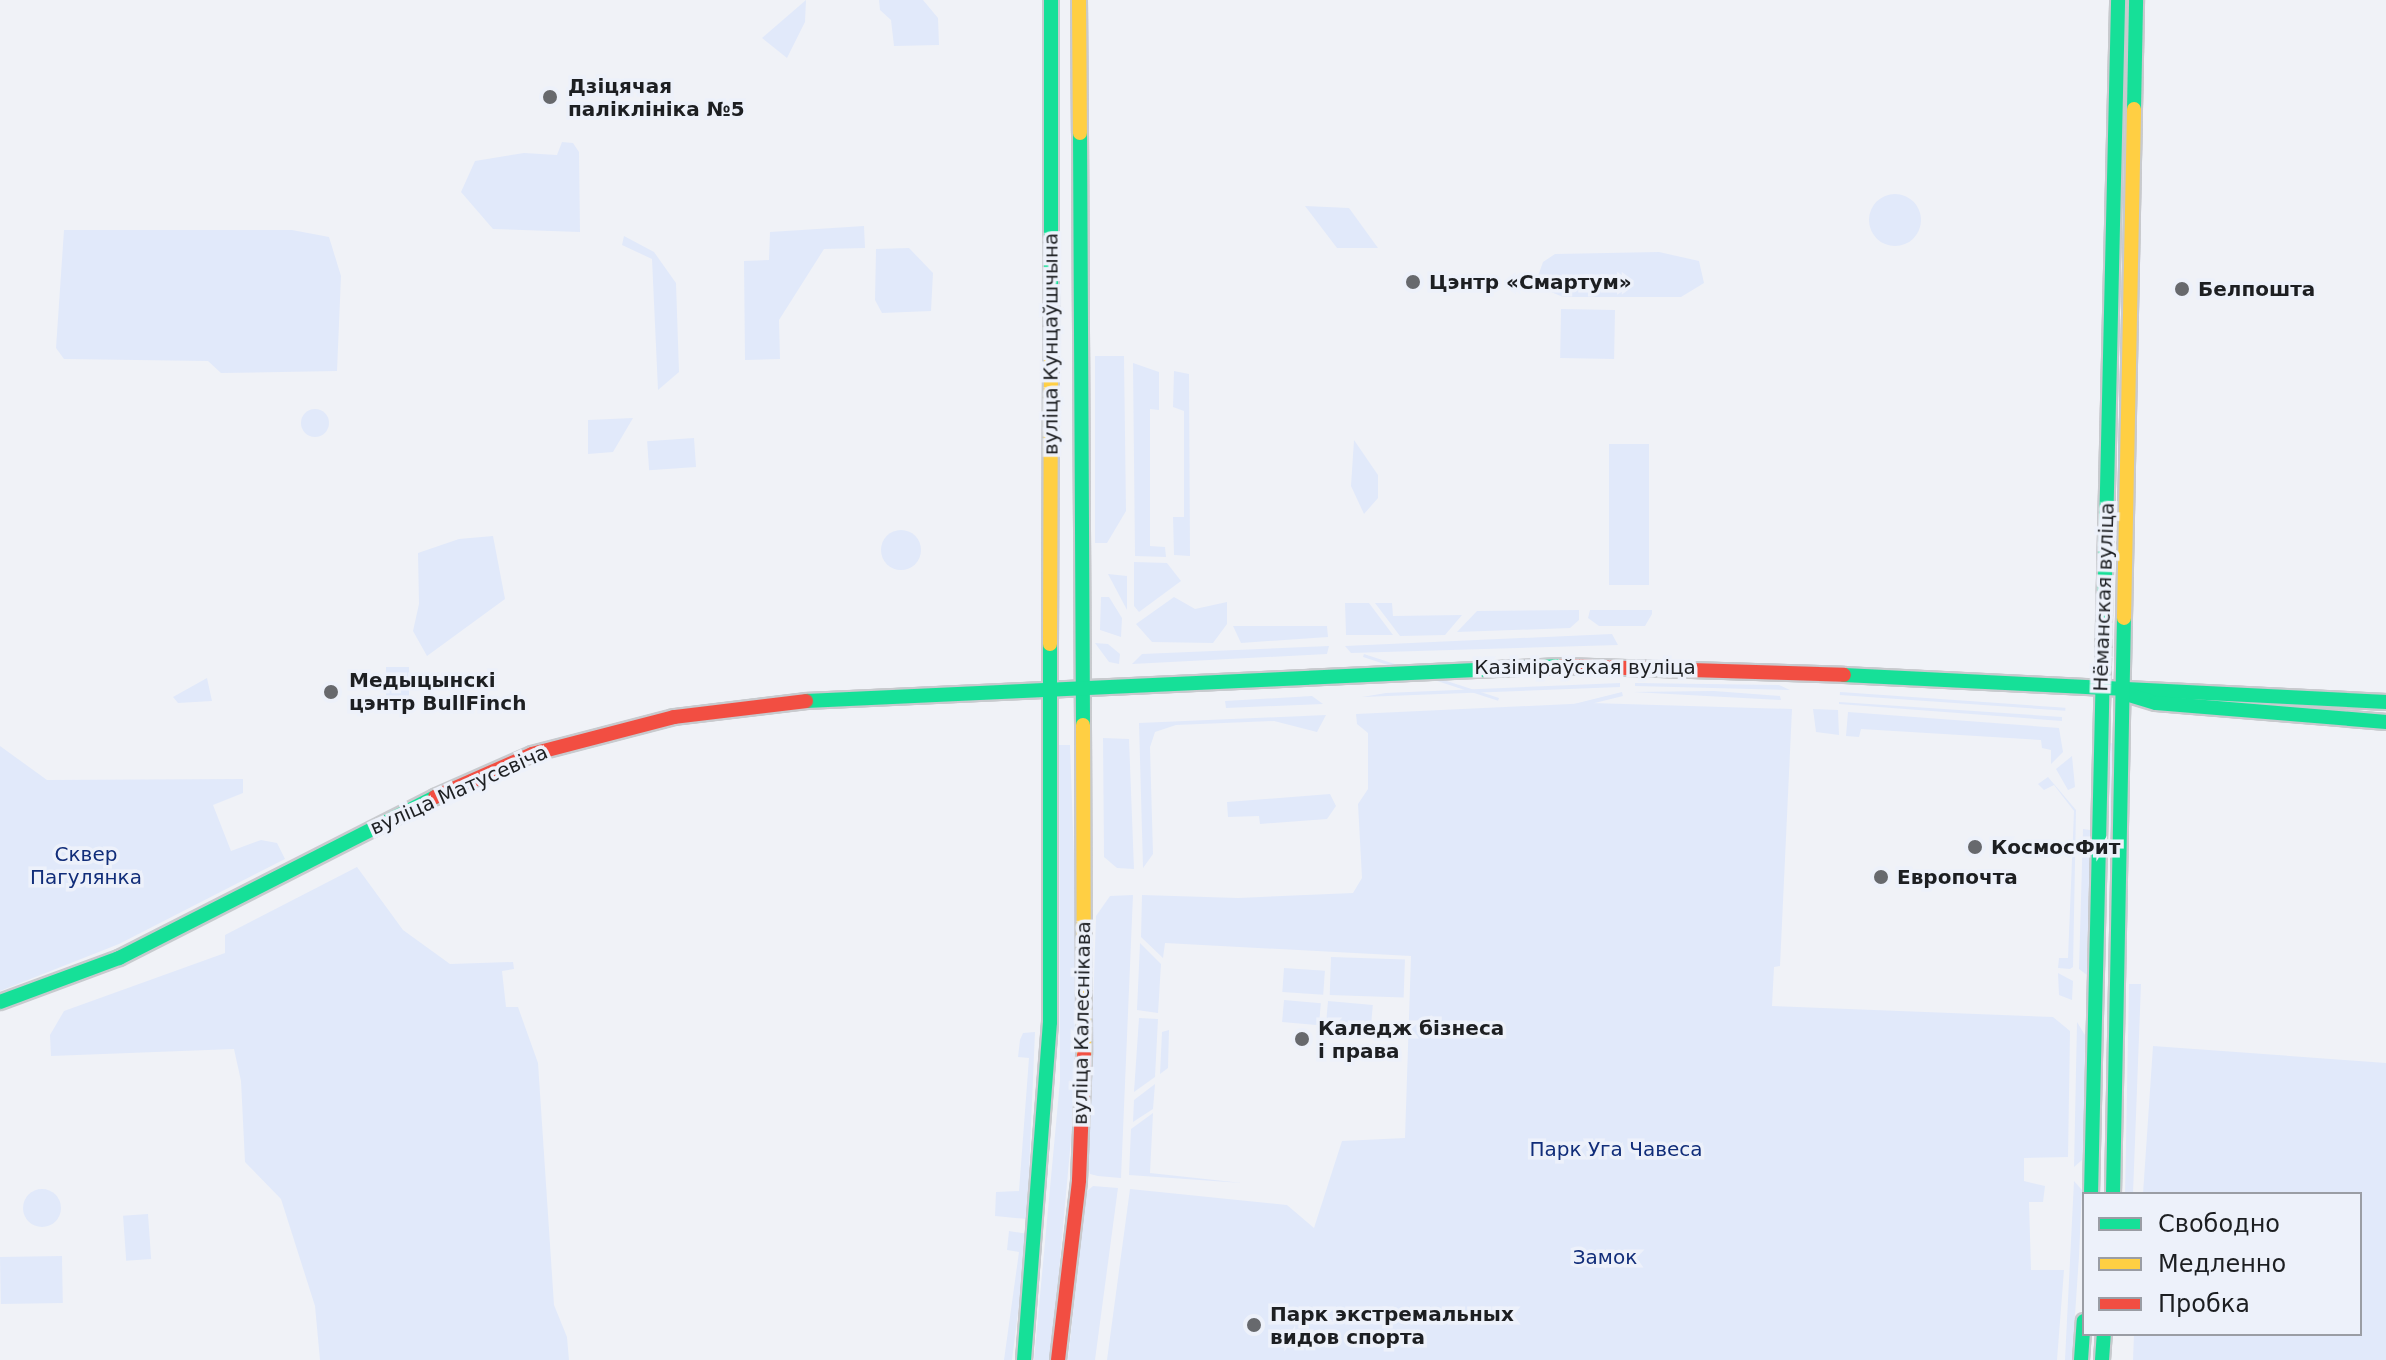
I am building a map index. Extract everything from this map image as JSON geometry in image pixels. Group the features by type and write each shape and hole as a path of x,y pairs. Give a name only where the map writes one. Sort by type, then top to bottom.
{"main road":[{"name":"вуліца Кунцаўшчына","path":"1048,687 1051,0"},
{"name":"вуліца Кунцаўшчына","path":"1079,0 1083,685"},
{"name":"Нёманская вуліца","path":"2091,1192 2118,0"},
{"name":"Нёманская вуліца","path":"2113,1192 2119,1014 2136,0"},
{"name":"Казіміраўская вуліца","path":"1048,687 1625,664 2122,692 2157,687 2386,702"},
{"name":"вуліца Калеснікава","path":"1058,1360 1083,1104 1083,685"},
{"name":"вуліца Матусевіча","path":"0,1002 119,958 478,777 532,754 630,727 761,703 1048,687"},
{"name":"вуліца Калеснікава","path":"1024,1360 1043,1162 1050,1022 1048,687"},
{"name":"Казіміраўская вуліца","path":"2122,692 2156,703 2386,722"},
{"path":"2096,1014 2119,1014"},
{"path":"2081,1360 2083,1336"},
{"path":"2102,1360 2104,1336"}],"green space":[{"path":"806,0 805,22 787,58 762,38"},
{"path":"879,0 923,0 938,18 939,45 894,46 891,20 880,10"},
{"path":"562,142 573,143 579,152 580,232 493,229 461,192 475,161 524,153 557,155"},
{"path":"1895,194 1913,202 1921,220 1913,238 1895,246 1877,238 1869,220 1877,202"},
{"path":"1305,206 1349,208 1378,248 1337,248"},
{"path":"864,226 865,248 824,249 779,320 780,359 745,360 744,261 769,260 770,232"},
{"path":"64,230 292,230 329,237 341,276 337,371 221,373 208,361 64,359 56,348"},
{"path":"624,236 654,252 676,283 679,372 658,390 652,259 622,245"},
{"path":"909,248 933,273 931,311 882,313 875,300 876,249"},
{"path":"1659,252 1699,261 1704,283 1681,297 1563,297 1542,288 1538,276 1543,262 1555,254"},
{"path":"1561,309 1615,310 1614,359 1560,358"},
{"path":"1095,356 1124,356 1126,511 1107,543 1095,543"},
{"path":"1133,363 1159,372 1159,410 1150,409 1150,546 1165,547 1166,557 1135,556"},
{"path":"1174,371 1189,374 1190,556 1174,555 1173,517 1184,517 1184,411 1173,407"},
{"path":"315,409 325,413 329,423 325,433 315,437 305,433 301,423 305,413"},
{"path":"633,418 613,452 588,454 588,420"},
{"path":"694,438 696,467 649,470 647,441"},
{"path":"1354,440 1378,475 1378,498 1364,514 1351,486"},
{"path":"1609,444 1649,444 1649,585 1609,585"},
{"path":"901,530 915,536 921,550 915,564 901,570 887,564 881,550 887,536"},
{"path":"493,536 505,599 427,656 413,631 419,604 418,553 459,539"},
{"path":"1134,562 1167,563 1181,581 1139,612 1134,606"},
{"path":"1108,574 1127,576 1127,610"},
{"path":"1101,597 1109,597 1122,618 1121,637 1100,630"},
{"path":"1174,597 1195,609 1227,602 1227,624 1213,643 1152,642 1136,624"},
{"path":"1345,603 1369,603 1393,635 1346,635"},
{"path":"1375,603 1392,603 1393,616 1462,615 1445,635 1400,636"},
{"path":"1579,610 1579,620 1570,628 1457,632 1477,611"},
{"path":"1590,610 1652,610 1652,614 1645,626 1599,626 1588,618"},
{"path":"1233,626 1327,626 1328,637 1241,643"},
{"path":"1612,634 1618,645 1351,653 1345,646"},
{"path":"1095,643 1108,644 1120,654 1119,664 1109,662"},
{"path":"1329,646 1327,654 1132,664 1142,654"},
{"path":"1364,654 1499,698 1498,701 1363,657"},
{"path":"386,667 409,667 409,701 386,701"},
{"path":"207,678 212,701 178,703 173,697"},
{"path":"1620,683 1620,687 1362,697 1386,693"},
{"path":"1635,683 1779,685 1790,690 1635,686"},
{"path":"1714,691 1780,696 1781,700 1633,692"},
{"path":"1622,692 1623,696 1516,722 1515,719"},
{"path":"1840,692 2065,708 2065,711 1840,695"},
{"path":"1312,696 1323,704 1226,708 1225,701"},
{"name":"Парк Уга Чавеса","path":"1591,703 1792,709 1780,966 1774,967 1772,1006 2053,1017 2070,1031 2068,1157 2024,1158 2024,1181 2045,1186 2043,1202 2029,1202 2031,1270 2064,1270 2057,1360 1107,1360 1130,1189 1287,1205 1314,1228 1342,1141 1405,1138 1411,956 1165,943 1163,958 1141,937 1142,895 1238,898 1353,893 1362,878 1358,804 1368,789 1368,733 1357,724 1356,714"},
{"path":"1839,704 2062,717 2062,721"},
{"path":"1813,709 1838,710 1839,735 1816,732"},
{"path":"1848,712 2059,728 2063,752 2051,764 2051,750 2042,748 2041,740 1861,729 1859,737 1846,736"},
{"path":"1326,715 1317,732 1274,721 1176,725 1155,732 1150,747 1153,854 1143,868 1139,723"},
{"path":"1103,738 1129,739 1134,869 1117,868 1104,857"},
{"path":"2110,743 2115,743 2115,974 2110,974"},
{"path":"1059,745 1070,745 1079,1003 1075,1095 1051,1360 1034,1360 1060,1081"},
{"name":"Сквер Пагулянка","path":"0,746 47,780 243,779 243,793 213,805 231,851 261,840 277,843 285,859 119,944 0,991"},
{"path":"2072,756 2075,787 2068,790 2056,769"},
{"path":"2048,777 2076,810 2073,967 2070,969 2058,968 2059,958 2068,958 2074,811 2054,785 2044,790 2038,784"},
{"path":"1330,794 1336,806 1327,819 1260,824 1259,816 1228,817 1227,802"},
{"path":"2083,829 2090,830 2087,975 2079,969"},
{"path":"357,867 403,930 450,964 513,962 514,969 502,971 506,1007 518,1007 538,1063 554,1305 567,1337 569,1360 320,1360 315,1306 281,1199 245,1162 241,1081 234,1049 51,1056 50,1035 64,1011 225,953 225,935"},
{"path":"1133,895 1121,1178 1090,1174 1088,1165 1096,916 1110,896"},
{"path":"1140,943 1161,964 1158,1013 1137,1010"},
{"path":"1331,957 1405,960 1404,998 1330,995"},
{"path":"1284,968 1325,971 1323,995 1282,992"},
{"path":"2058,973 2073,981 2072,1000 2059,995"},
{"path":"2129,984 2141,984 2133,1192 2125,1192"},
{"path":"1284,1000 1321,1003 1319,1025 1282,1022"},
{"path":"1328,1001 1373,1005 1370,1032 1326,1028"},
{"path":"1139,1018 1158,1019 1155,1077 1134,1092"},
{"path":"2077,1022 2085,1035 2084,1141 2082,1160 2074,1167"},
{"path":"1169,1030 1168,1068 1160,1074 1162,1032"},
{"path":"1035,1032 1027,1219 995,1216 996,1192 1019,1191 1029,1058 1018,1057 1023,1033"},
{"path":"2153,1046 2386,1063 2386,1360 2133,1360 2134,1336 2362,1336 2362,1192 2143,1192"},
{"path":"1155,1084 1153,1109 1133,1122 1134,1100"},
{"path":"1153,1113 1150,1173 1242,1183 1129,1175 1131,1129"},
{"path":"2074,1181 2082,1190 2079,1256 2072,1360 2065,1360"},
{"path":"1093,1186 1118,1188 1095,1360 1068,1360 1086,1192"},
{"path":"42,1189 55,1195 61,1208 55,1221 42,1227 29,1221 23,1208 29,1195"},
{"path":"148,1214 151,1259 126,1261 123,1216"},
{"path":"1009,1231 1028,1234 1012,1360 1004,1360 1019,1252 1007,1250"},
{"path":"62,1256 63,1303 1,1304 0,1257"}],"traffic: fast":[{"path":"1051,0 1051,296"},
{"path":"2091,1192 2118,0"},
{"path":"2134,109 2136,0"},
{"path":"1080,133 1083,725"},
{"path":"2113,1192 2124,618"},
{"path":"1024,1360 1050,1022 1050,644"},
{"path":"806,701 1562,666"},
{"path":"1844,675 2386,702"},
{"path":"2126,694 2156,703 2386,722"},
{"path":"0,1002 119,958 435,797"},
{"path":"2081,1360 2083,1336"},
{"path":"2102,1360 2104,1336"}],"traffic: slow":[{"path":"1079,0 1080,133"},
{"path":"2124,618 2134,109"},
{"path":"1050,644 1051,296"},
{"path":"1083,725 1084,1055"}],"traffic: jam":[{"path":"1562,666 1844,675"},
{"path":"435,797 532,754 674,717 806,701"},
{"path":"1058,1360 1079,1180 1084,1055"}],"place":[{"name":"Дзіцячая паліклініка №5","path":"550,97"},
{"name":"Цэнтр «Смартум»","path":"1413,282"},
{"name":"Белпошта","path":"2182,289"},
{"name":"Медыцынскі цэнтр BullFinch","path":"331,692"},
{"name":"КосмосФит","path":"1975,847"},
{"name":"Европочта","path":"1881,877"},
{"name":"Каледж бізнеса і права","path":"1302,1039"},
{"name":"Парк экстремальных видов спорта","path":"1254,1325"}],"park label":[{"name":"Замок","path":"1605,1257"}]}
